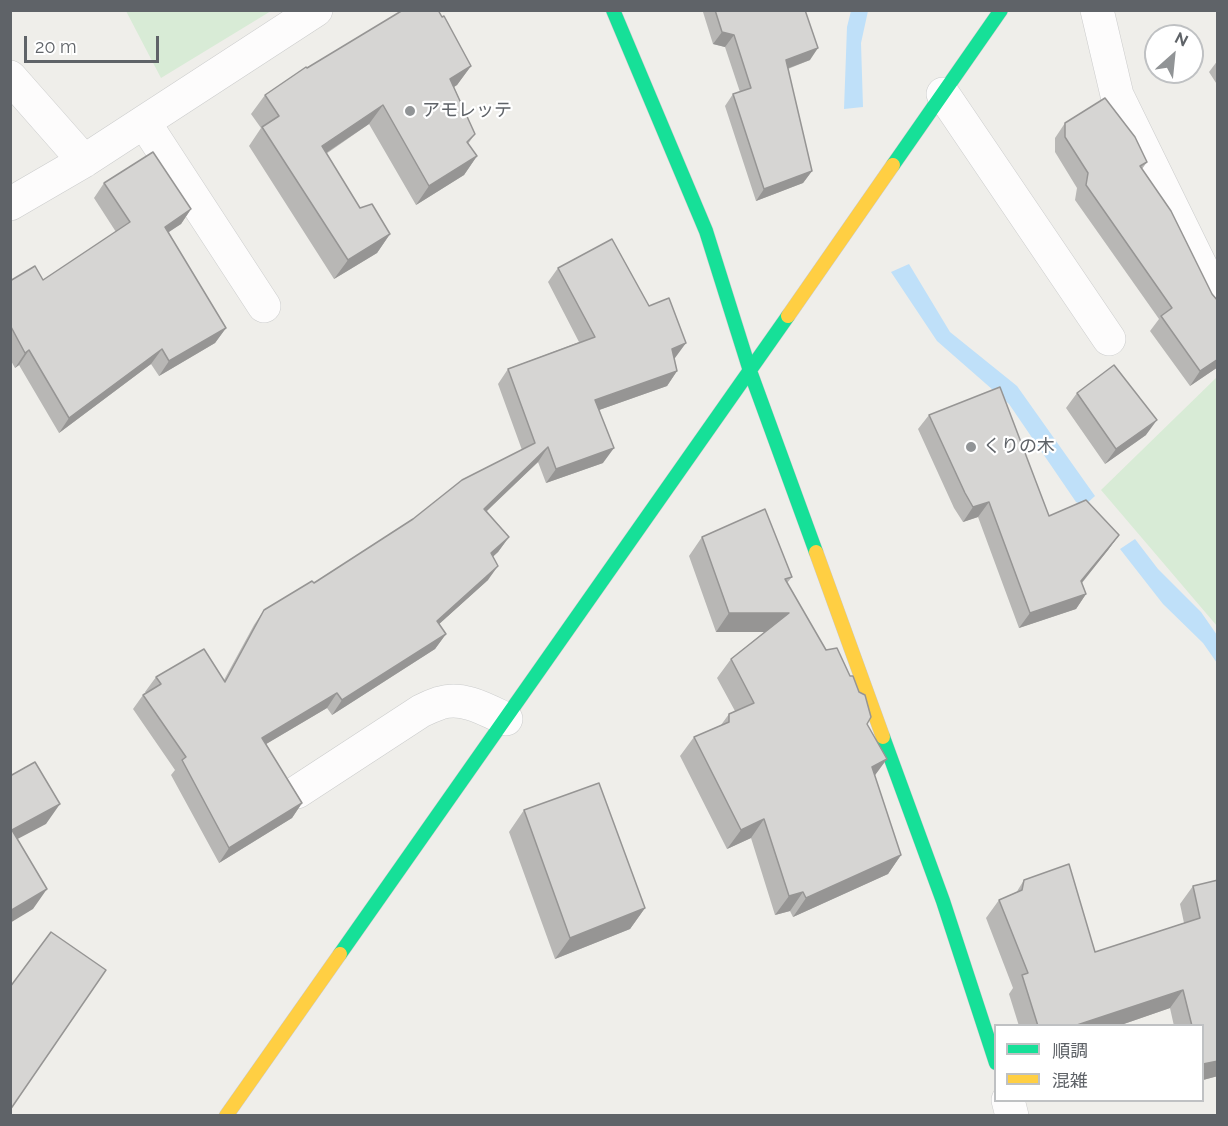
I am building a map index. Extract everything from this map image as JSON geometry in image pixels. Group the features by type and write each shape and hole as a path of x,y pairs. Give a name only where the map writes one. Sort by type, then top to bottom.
{"street":[{"path":"10,204 84,161 316,10"},
{"path":"613,10 706,231 750,371 943,901 994,1057"},
{"path":"226,1116 1001,10"},
{"path":"1098,10 1117,95 1214,284"},
{"path":"10,77 84,161"},
{"path":"943,94 1109,339"},
{"path":"144,122 264,306"},
{"path":"297,792 422,711 441,702 468,702 506,719"}],"green space":[{"path":"126,11 271,11 161,78"},
{"path":"1217,377 1217,626 1101,490"}],"water":[{"path":"851,11 868,11 861,43 863,107 844,109 847,27"},
{"path":"909,264 950,332 1017,386 1095,496 1084,506 1076,502 1009,404 937,341 891,272"},
{"path":"1135,539 1158,569 1201,612 1217,635 1217,663 1203,643 1163,604 1120,549"}],"building":[{"path":"403,10 438,10 442,17 444,16 471,66 450,79 475,134 467,142 477,156 429,186 383,105 322,146 360,208 372,204 390,234 348,260 262,127 279,116 265,95 306,67"},
{"path":"715,10 805,10 818,48 786,60 812,171 764,189 733,94 751,88 734,35 722,32"},
{"path":"1105,98 1135,137 1147,162 1140,166 1171,211 1212,294 1218,301 1218,359 1200,371 1161,316 1172,308 1086,185 1088,173 1065,137 1065,123"},
{"path":"153,152 191,209 165,227 226,328 169,361 162,349 69,418 29,350 25,353 10,325 10,281 35,266 43,280 130,222 104,183"},
{"path":"612,239 649,306 669,298 686,343 672,349 677,371 595,400 614,448 556,469 548,447 484,509 509,537 491,553 498,566 437,621 446,634 342,700 337,693 262,738 302,803 229,848 182,760 186,757 143,695 161,684 156,677 204,649 225,682 264,610 312,581 314,583 413,519 462,480 535,443 508,369 595,337 558,268"},
{"path":"1114,365 1157,420 1116,449 1077,393"},
{"path":"1000,387 1049,516 1086,500 1119,535 1081,581 1086,594 1030,613 989,502 973,507 929,415"},
{"path":"765,509 792,577 785,579 826,650 837,648 859,692 865,695 871,717 867,724 887,759 872,767 901,855 806,898 803,892 789,896 764,819 741,830 694,737 729,722 729,714 754,703 731,659 789,613 729,613 702,537"},
{"path":"35,762 60,804 12,830 47,889 10,911 10,776"},
{"path":"599,783 645,908 570,938 524,810"},
{"path":"1069,864 1095,952 1200,918 1193,886 1218,880 1218,1061 1204,1064 1204,1024 1192,1024 1183,990 1080,1024 1037,1024 1022,975 1028,973 999,900 1022,890 1024,880"},
{"path":"51,932 106,970 10,1110 10,987"}],"traffic: fast":[{"path":"613,10 706,231 750,371 816,552"},
{"path":"893,165 1001,10"},
{"path":"340,954 788,316"},
{"path":"883,737 943,901 994,1057"}],"traffic: slow":[{"path":"788,316 893,165"},
{"path":"816,552 883,737"},
{"path":"226,1116 340,954"}],"place":[{"name":"アモレッテ","path":"410,111"},
{"name":"くりの木","path":"971,447"}]}
